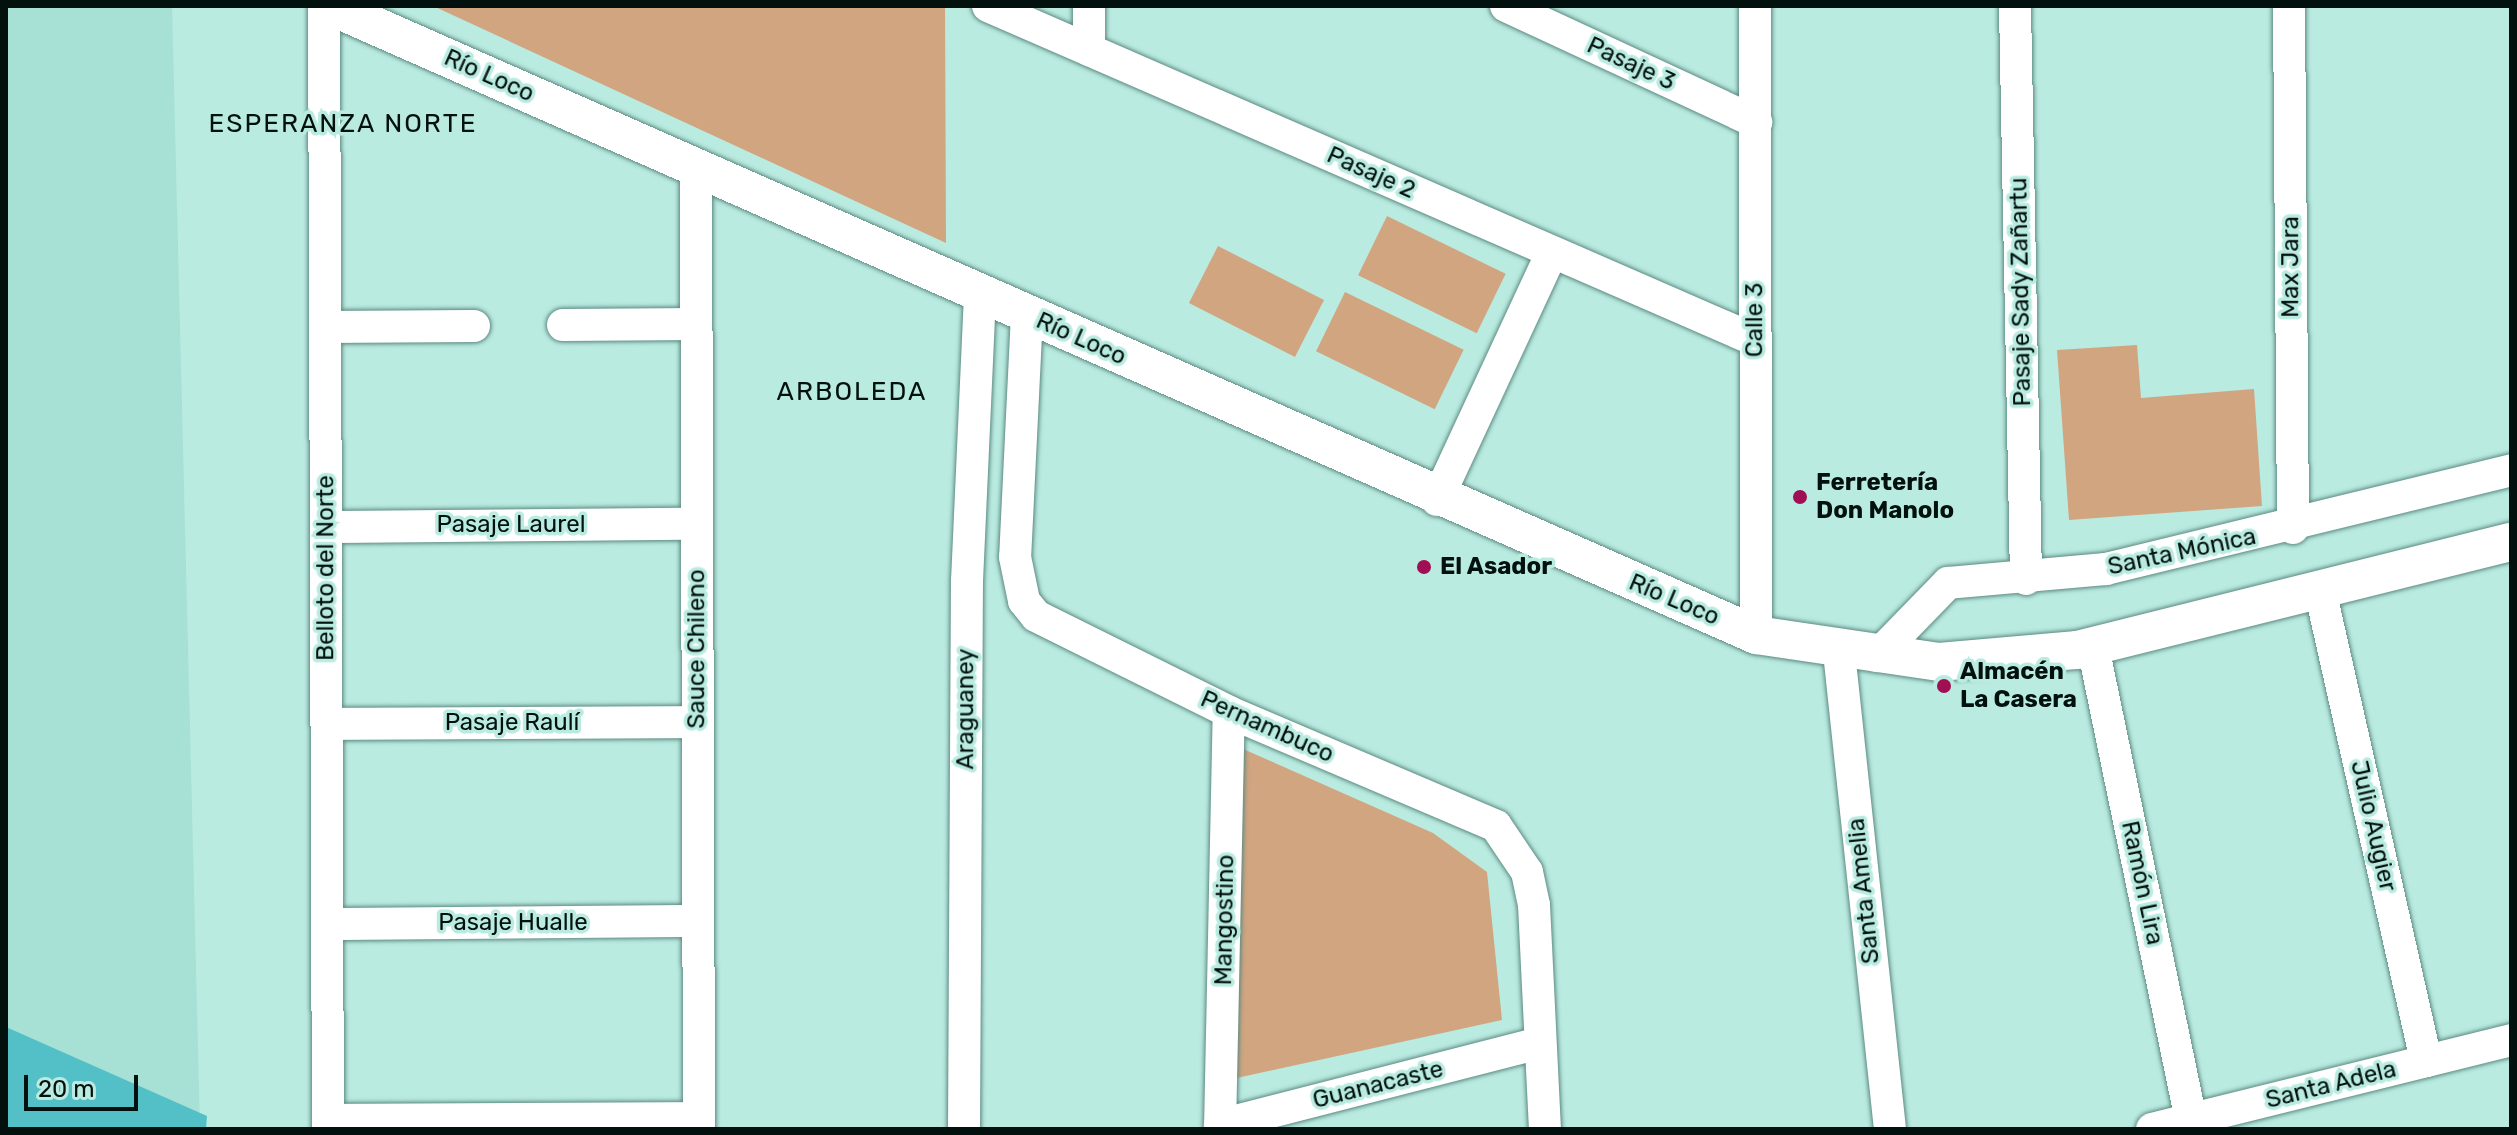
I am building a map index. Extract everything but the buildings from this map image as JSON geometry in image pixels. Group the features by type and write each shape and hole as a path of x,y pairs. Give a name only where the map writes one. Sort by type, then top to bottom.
{"street":[{"name":"Río Loco","path":"327,6 980,290 1437,500 1756,635 1839,652"},
{"name":"Belloto del Norte","path":"327,6 328,1125"},
{"name":"Pasaje 2","path":"988,6 1755,340"},
{"path":"1089,6 1089,50"},
{"name":"Pasaje 3","path":"1506,6 1756,122"},
{"name":"Calle 3","path":"1755,6 1756,635"},
{"name":"Pasaje Sady Zañartu","path":"2015,6 2026,579"},
{"name":"Max Jara","path":"2289,6 2293,528"},
{"name":"Sauce Chileno","path":"696,168 699,1123"},
{"path":"1437,500 1552,252"},
{"name":"Araguaney","path":"964,1129 967,581 980,290"},
{"name":"Pernambuco","path":"1027,314 1015,557 1024,601 1036,616 1229,712 1496,826 1527,872 1534,905 1535,1044 1545,1129"},
{"path":"563,325 696,324"},
{"path":"326,327 474,326"},
{"name":"Santa Mónica","path":"1877,656 1948,583 2026,579 2293,528 2511,470"},
{"name":"Pasaje Laurel","path":"326,527 697,524"},
{"path":"1839,652 1939,662 2093,647 2511,542"},
{"name":"Julio Augier","path":"2320,590 2426,1061"},
{"name":"Ramón Lira","path":"2093,647 2191,1119"},
{"name":"Santa Amelia","path":"1839,652 1890,1129"},
{"name":"Mangostino","path":"1220,1127 1229,712"},
{"name":"Pasaje Raulí","path":"327,724 698,722"},
{"name":"Pasaje Hualle","path":"328,924 698,921"},
{"name":"Santa Adela","path":"2152,1129 2511,1040"},
{"name":"Guanacaste","path":"1220,1127 1535,1044"},
{"path":"328,1125 699,1123"}],"shaded area":[{"path":"6,6 172,6 200,1129 6,1129"},
{"path":"433,6 945,6 946,243"},
{"path":"1387,216 1506,274 1477,333 1358,275"},
{"path":"1218,246 1324,300 1295,357 1189,303"},
{"path":"1345,292 1464,350 1435,409 1316,351"},
{"path":"2137,345 2141,398 2254,389 2262,506 2069,520 2057,350"},
{"path":"1241,748 1433,833 1487,872 1502,1020 1232,1079"}],"place":[{"name":"Ferretería Don Manolo","path":"1800,497"},
{"name":"El Asador","path":"1424,567"},
{"name":"Almacén La Casera","path":"1944,686"}],"district":[{"name":"ESPERANZA NORTE","path":"343,124"},
{"name":"ARBOLEDA","path":"852,392"}]}
